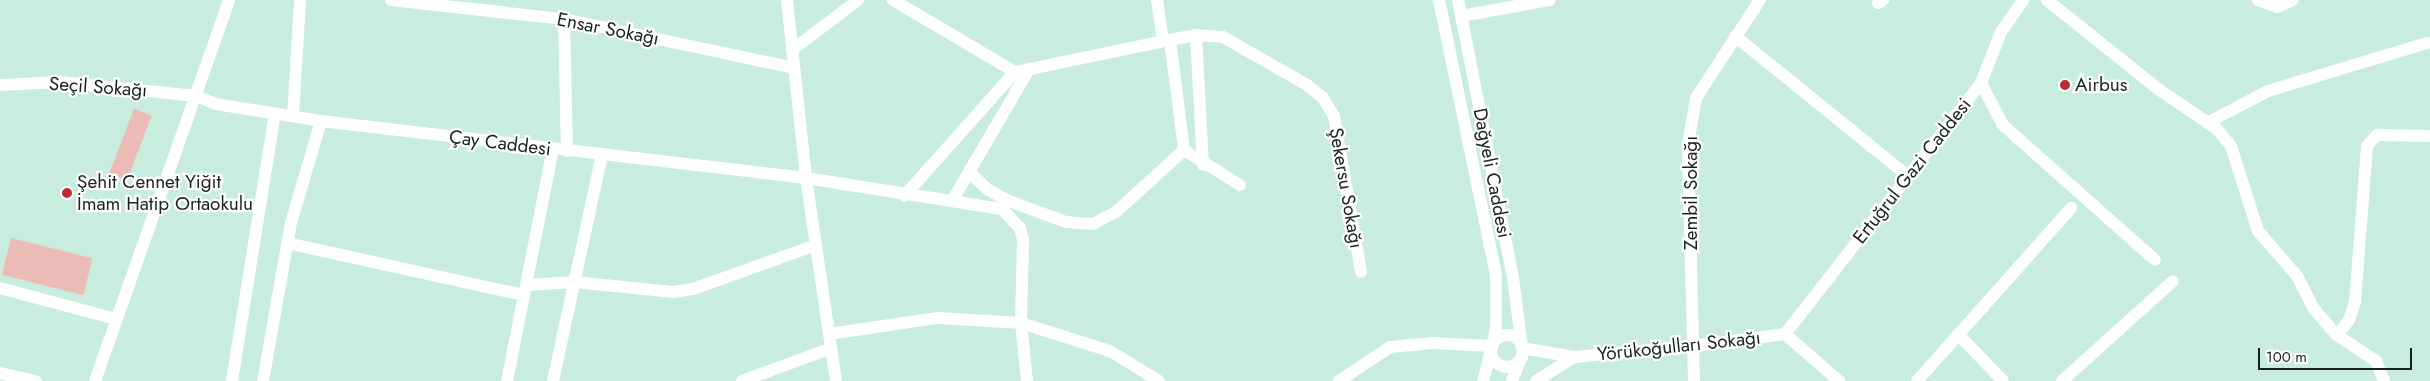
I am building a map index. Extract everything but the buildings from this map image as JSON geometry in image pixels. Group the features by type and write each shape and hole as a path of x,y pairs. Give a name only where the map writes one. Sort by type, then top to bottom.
{"street":[{"path":"95,381 229,0"},
{"path":"293,116 300,0"},
{"name":"Ensar Sokağı","path":"391,0 564,19 794,68"},
{"path":"787,0 806,178 836,381"},
{"path":"792,50 858,0"},
{"path":"893,0 1015,72 904,196"},
{"path":"1156,0 1166,40 1184,150 1204,165 1240,185"},
{"name":"Dağyeli Caddesi","path":"1439,0 1496,275 1496,327 1483,381"},
{"name":"Dağyeli Caddesi","path":"1458,0 1513,278 1522,353"},
{"path":"1461,16 1550,0"},
{"name":"Zembil Sokağı","path":"1694,381 1688,144 1696,98 1760,0"},
{"name":"Ertuğrul Gazi Caddesi","path":"1785,334 1981,83 2001,32 2023,0"},
{"path":"2048,0 2158,90 2207,123 2231,146 2258,231 2297,276 2314,309 2337,335 2376,361 2384,381"},
{"path":"2258,0 2277,7 2293,0"},
{"path":"564,19 567,151"},
{"path":"1196,34 1204,165"},
{"name":"Şekersu Sokağı","path":"1015,72 1196,34 1223,37 1307,85 1323,98 1334,116 1361,272"},
{"path":"1735,36 1908,176"},
{"path":"2207,123 2268,91 2427,42"},
{"path":"952,201 1029,69"},
{"name":"Seçil Sokağı","path":"0,85 59,82 196,96"},
{"path":"1981,83 2003,125 2155,260"},
{"name":"Çay Caddesi","path":"196,96 216,104 320,121 806,178 904,196 1002,209 1020,228 1023,240 1021,323 1027,381"},
{"path":"232,381 275,114"},
{"path":"263,381 287,243 320,121"},
{"path":"2337,335 2349,320 2355,302 2367,146 2377,135 2430,136"},
{"path":"507,381 553,149"},
{"path":"969,172 987,189 1009,201 1066,222 1093,224 1117,211 1184,150"},
{"path":"553,381 602,154"},
{"path":"1917,381 2071,208"},
{"path":"287,243 525,290 575,282 674,292 693,289 816,245"},
{"path":"2062,381 2174,281"},
{"path":"0,288 116,319"},
{"path":"829,334 938,318 1021,323 1110,351 1159,381"},
{"path":"1785,334 1839,381"},
{"name":"Yörükoğulları Sokağı","path":"1574,357 1694,346 1785,334"},
{"path":"1958,334 2003,381"},
{"path":"1512,381 1522,353 1517,339 1508,336 1499,338 1492,348 1494,361 1503,367 1514,366 1522,353"},
{"path":"1339,381 1366,360 1390,347 1433,343 1492,348"},
{"path":"742,381 831,348"},
{"path":"1522,353 1574,357"},
{"path":"1536,381 1574,357"},
{"path":"0,373 36,381"}],"shaded area":[{"path":"134,109 152,116 127,180 109,173"},
{"path":"11,238 93,258 83,295 2,275"}],"place":[{"name":"Airbus","path":"2065,85"},
{"name":"Şehit Cennet Yiğit İmam Hatip Ortaokulu","path":"67,193"}]}
